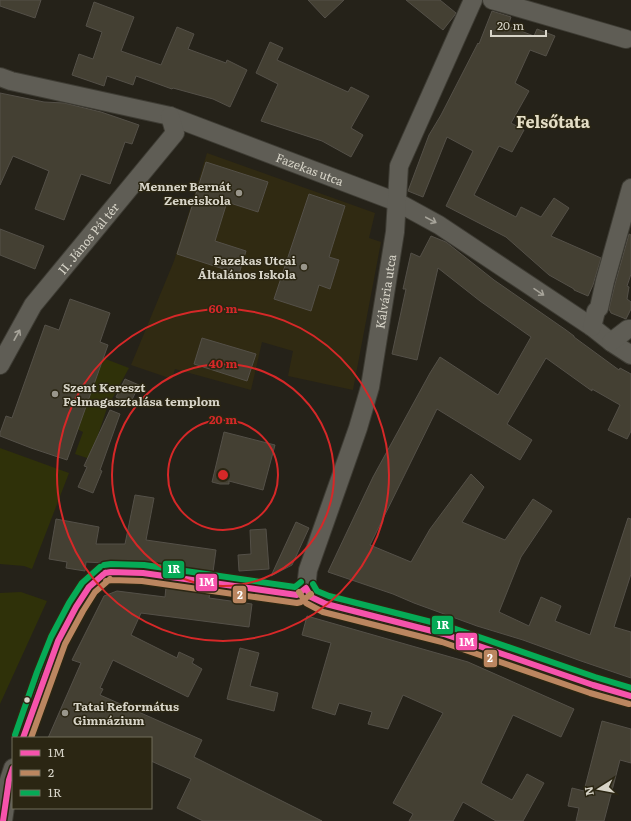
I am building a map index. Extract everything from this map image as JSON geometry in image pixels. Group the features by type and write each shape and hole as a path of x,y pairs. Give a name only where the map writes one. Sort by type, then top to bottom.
{"street":[{"name":"Kálvária utca","path":"306,588 308,570 358,428 370,387 395,232 400,166 473,0"},
{"path":"492,0 626,39"},
{"name":"Fazekas utca","path":"0,77 11,81 170,116 397,202 440,225 592,327 631,355"},
{"name":"II. János Pál tér","path":"0,365 33,305 175,133 170,116"},
{"path":"592,327 596,311 599,308 631,188"},
{"path":"611,342 628,329 631,329"},
{"path":"23,737 58,641 76,606 89,587 105,573 111,572 143,573 297,595 306,588 311,597 326,604 444,634 593,685 631,696"},
{"path":"1,821 12,771"}],"shaded area":[{"path":"207,153 375,213 369,238 381,242 353,390 288,376 293,351 262,342 251,390 175,369 172,379 131,365 174,261"},
{"path":"103,358 129,368 107,408 90,459 75,454 83,432 77,429"},
{"path":"0,448 69,473 32,569 24,566 0,564"},
{"path":"21,592 47,601 0,704 0,593"}],"building":[{"path":"0,0 41,0 35,18 0,6"},
{"path":"308,0 344,0 325,18"},
{"path":"406,0 440,0 456,13 443,30"},
{"path":"94,2 134,17 121,51 161,65 177,27 194,34 188,49 226,63 227,60 247,70 230,107 213,99 173,88 172,89 136,76 133,85 107,76 104,86 72,75 79,54 93,59 102,32 86,26"},
{"path":"492,11 511,17 508,26 534,36 537,29 555,36 546,56 530,50 515,83 529,91 511,123 524,130 512,152 499,146 474,195 516,217 521,207 541,217 554,198 569,208 551,236 601,258 588,296 574,290 549,275 506,237 446,206 473,151 447,137 423,197 408,191 429,135 478,43 479,44"},
{"path":"270,42 283,48 277,60 348,92 351,87 369,96 351,128 363,135 351,157 322,141 261,121 278,84 256,73"},
{"path":"0,93 44,102 64,103 101,112 139,125 132,144 125,142 110,184 81,174 64,220 35,209 49,171 13,156 0,185"},
{"path":"206,162 268,182 258,212 227,202 215,241 246,251 239,274 177,254"},
{"path":"309,194 345,206 329,257 339,260 330,289 319,285 311,311 274,299"},
{"path":"0,229 44,246 35,269 0,255"},
{"path":"629,234 631,235 631,274 627,286 629,287 627,299 631,302 631,309 626,319 611,313 609,309"},
{"path":"431,236 446,242 494,280 566,330 619,370 620,368 631,374 631,431 627,439 608,430 620,405 592,389 592,391 546,358 507,424 532,440 520,460 437,409 370,545 411,562 430,529 471,474 484,487 462,522 505,540 533,499 552,511 521,557 499,612 529,626 541,597 561,606 555,621 590,635 628,518 631,519 631,574 614,627 631,632 631,678 523,640 477,626 393,594 328,572 373,477 440,357 498,395 531,337 480,301 438,268 417,360 392,354 406,289 403,289 411,253 420,257"},
{"name":"Szent Kereszt Felmagasztalása templom","path":"70,299 110,313 100,342 108,345 67,460 0,436 0,433 6,416 12,418 45,325 59,330"},
{"path":"202,338 256,354 247,381 194,364"},
{"path":"125,379 139,385 130,404 116,397"},
{"path":"110,410 120,414 100,470 102,471 93,493 78,487 87,467 84,466"},
{"path":"224,432 275,445 263,490 229,481 229,484 212,482"},
{"path":"135,495 154,498 146,540 216,550 213,572 144,563 111,562 86,562 85,571 66,568 67,562 49,559 56,519 99,527 96,544 125,544"},
{"path":"296,522 309,528 292,565 271,576"},
{"path":"266,529 269,569 239,571 238,555 251,554 250,530"},
{"path":"166,587 210,593 209,598 252,604 249,627 141,613 131,635 177,658 179,652 194,659 192,663 202,669 188,697 113,660 100,688 103,689 100,695 202,740 194,757 322,821 203,821 177,808 191,779 152,761 152,737 48,737 81,663 72,660 104,596 117,591 165,597"},
{"path":"307,616 468,662 574,709 561,737 513,715 481,783 512,800 527,774 544,783 523,821 496,821 463,802 453,821 409,821 413,814 393,803 443,713 403,695 388,729 368,724 372,712 339,703 335,715 312,708 331,643 302,635"},
{"path":"240,648 259,653 250,686 278,693 274,711 227,699"},
{"path":"602,721 631,729 631,763 620,760 604,821 576,821 579,808 568,806 572,788 584,791"}],"transit line":[{"name":"1R","path":"104,565 144,565 295,587 301,582"},
{"name":"1R","path":"15,735 51,637 69,603 82,583 100,567"},
{"name":"1M","path":"105,573 143,573 297,595 306,588"},
{"name":"1M","path":"23,737 58,641 76,607 89,587 105,573"},
{"name":"2","path":"31,737 65,644 95,592 110,579"},
{"name":"2","path":"106,581 142,581 297,603 301,602 311,594"},
{"name":"1R","path":"313,584 317,591 329,596 447,626 631,688"},
{"name":"1M","path":"306,588 311,597 326,604 444,634 593,685 631,696"},
{"name":"2","path":"299,592 306,603 323,612 442,642 590,693 629,704"},
{"name":"1M","path":"3,821 9,780 12,771"}],"place":[{"name":"Menner Bernát Zeneiskola","path":"239,193"},
{"name":"Fazekas Utcai Általános Iskola","path":"304,267"},
{"name":"Szent Kereszt Felmagasztalása templom","path":"55,394"},
{"name":"Tatai Református Gimnázium","path":"65,713"}],"district":[{"name":"Felsőtata","path":"553,121"}]}
